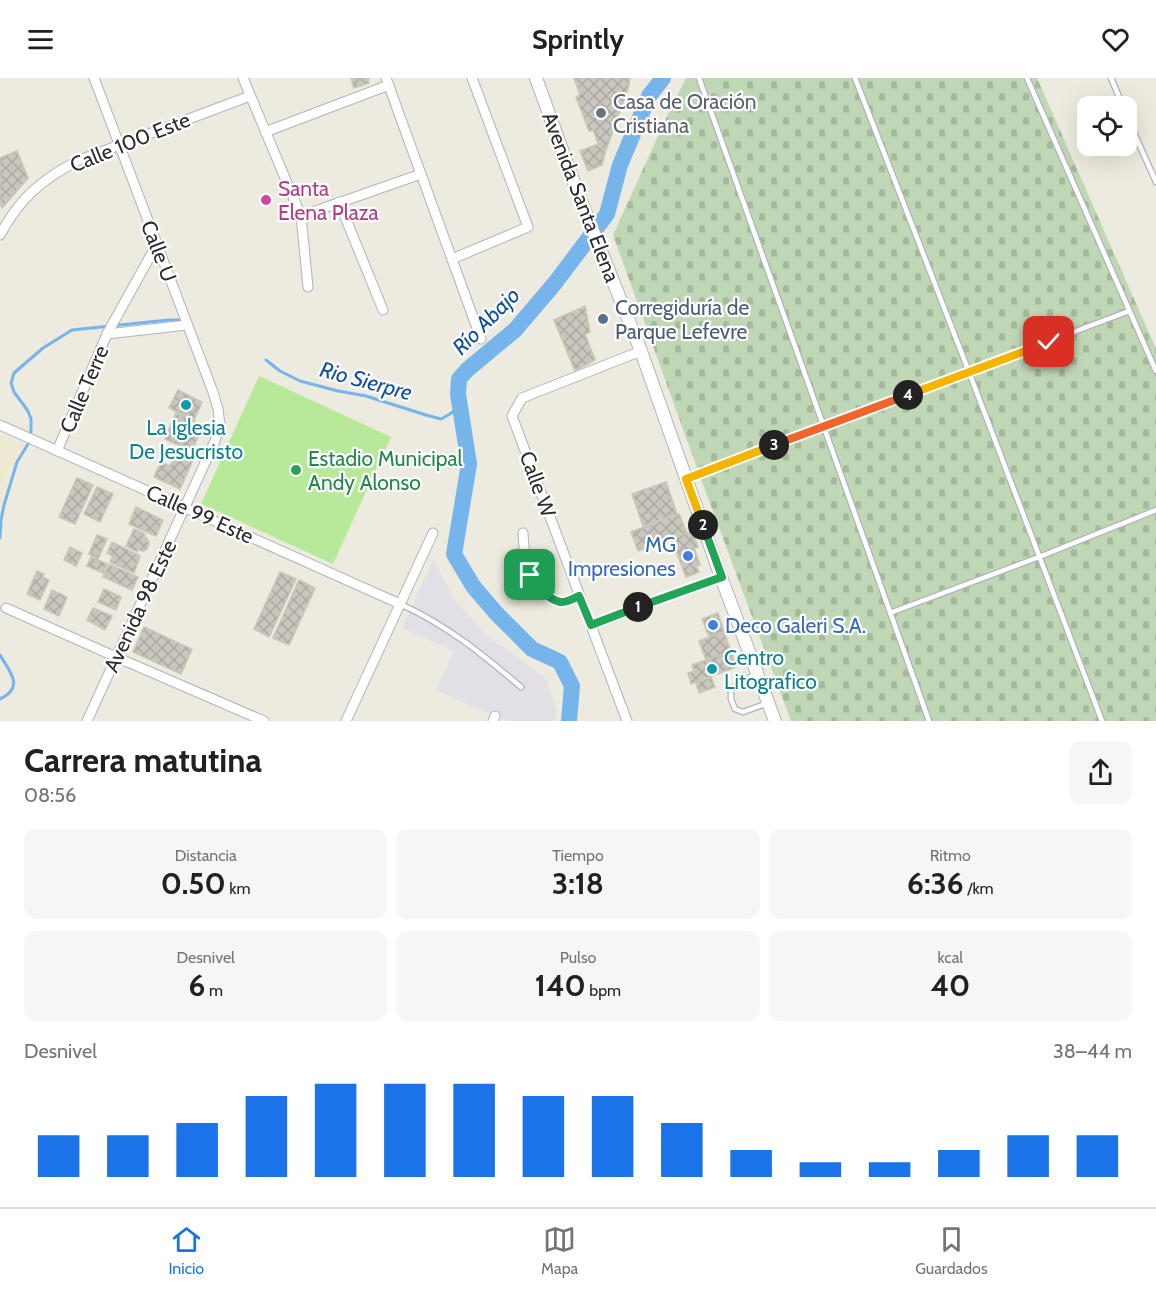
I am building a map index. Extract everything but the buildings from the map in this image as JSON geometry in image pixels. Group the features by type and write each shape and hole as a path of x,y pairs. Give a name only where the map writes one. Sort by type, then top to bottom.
{"street":[{"name":"Calle U","path":"94,78 213,392 220,425"},
{"path":"243,78 301,216 308,287"},
{"path":"452,259 528,227 472,78"},
{"name":"Avenida Santa Elena","path":"536,78 641,351 775,721"},
{"path":"265,132 387,81 481,339"},
{"name":"Calle 100 Este","path":"0,235 28,195 56,172 77,161 250,96"},
{"path":"301,216 421,174"},
{"path":"339,202 383,310"},
{"path":"108,333 157,244"},
{"name":"Calle Terre","path":"57,451 108,333 187,325"},
{"name":"Calle W","path":"627,721 512,416 522,398 641,351"},
{"name":"Calle 99 Este","path":"0,425 400,604"},
{"name":"Avenida 98 Este","path":"87,721 220,425"},
{"path":"346,721 433,533"},
{"path":"523,533 530,575 542,591 562,602 579,596"},
{"path":"591,625 722,577"},
{"path":"6,608 264,721"}],"lane":[{"path":"699,78 929,721"},
{"path":"855,78 1102,721"},
{"path":"1027,78 1156,370"},
{"path":"1111,78 1119,96"},
{"path":"1137,140 1156,182"},
{"path":"686,479 1129,311"},
{"path":"890,613 1156,510"},
{"path":"400,604 428,616 455,634 521,687"},
{"path":"757,673 731,689 731,699 735,710 743,712 769,703"}],"shaded area":[{"path":"0,435 23,446 8,470 0,509"},
{"path":"433,560 455,600 486,635 545,677 557,710 554,721 506,721 436,690 454,651 402,628"}],"green space":[{"path":"686,78 1037,78 1156,349 1156,721 791,721 613,235"},
{"name":"Estadio Municipal Andy Alonso","path":"259,376 391,437 333,564 201,504"}],"waterway":[{"name":"Río Abajo","path":"569,721 572,686 560,662 532,649 496,613 473,586 454,554 469,464 458,394 459,379 515,330 555,283 607,214 620,165 649,96 663,78"},
{"name":"Rio Sierpre","path":"0,538 4,505 17,462 28,444 31,431 28,411 14,392 11,383 14,373 43,348 72,330 179,320"},
{"name":"Rio Sierpre","path":"266,360 280,371 300,381 366,396 441,419 460,406"},
{"name":"Rio Sierpre","path":"0,655 11,673 14,684 8,694 0,699"}],"place":[{"name":"Casa de Oración Cristiana","path":"601,113"},
{"name":"Santa Elena Plaza","path":"266,200"},
{"name":"Corregiduría de Parque Lefevre","path":"603,319"},
{"name":"La Iglesia De Jesucristo","path":"186,405"},
{"name":"Estadio Municipal Andy Alonso","path":"296,470"},
{"name":"MG Impresiones","path":"688,556"},
{"name":"Deco Galeri S.A.","path":"713,625"},
{"name":"Centro Litografico","path":"712,669"}],"route":[{"path":"530,575 542,591 559,601 579,596 591,625 722,577 686,479 1049,342"}]}
